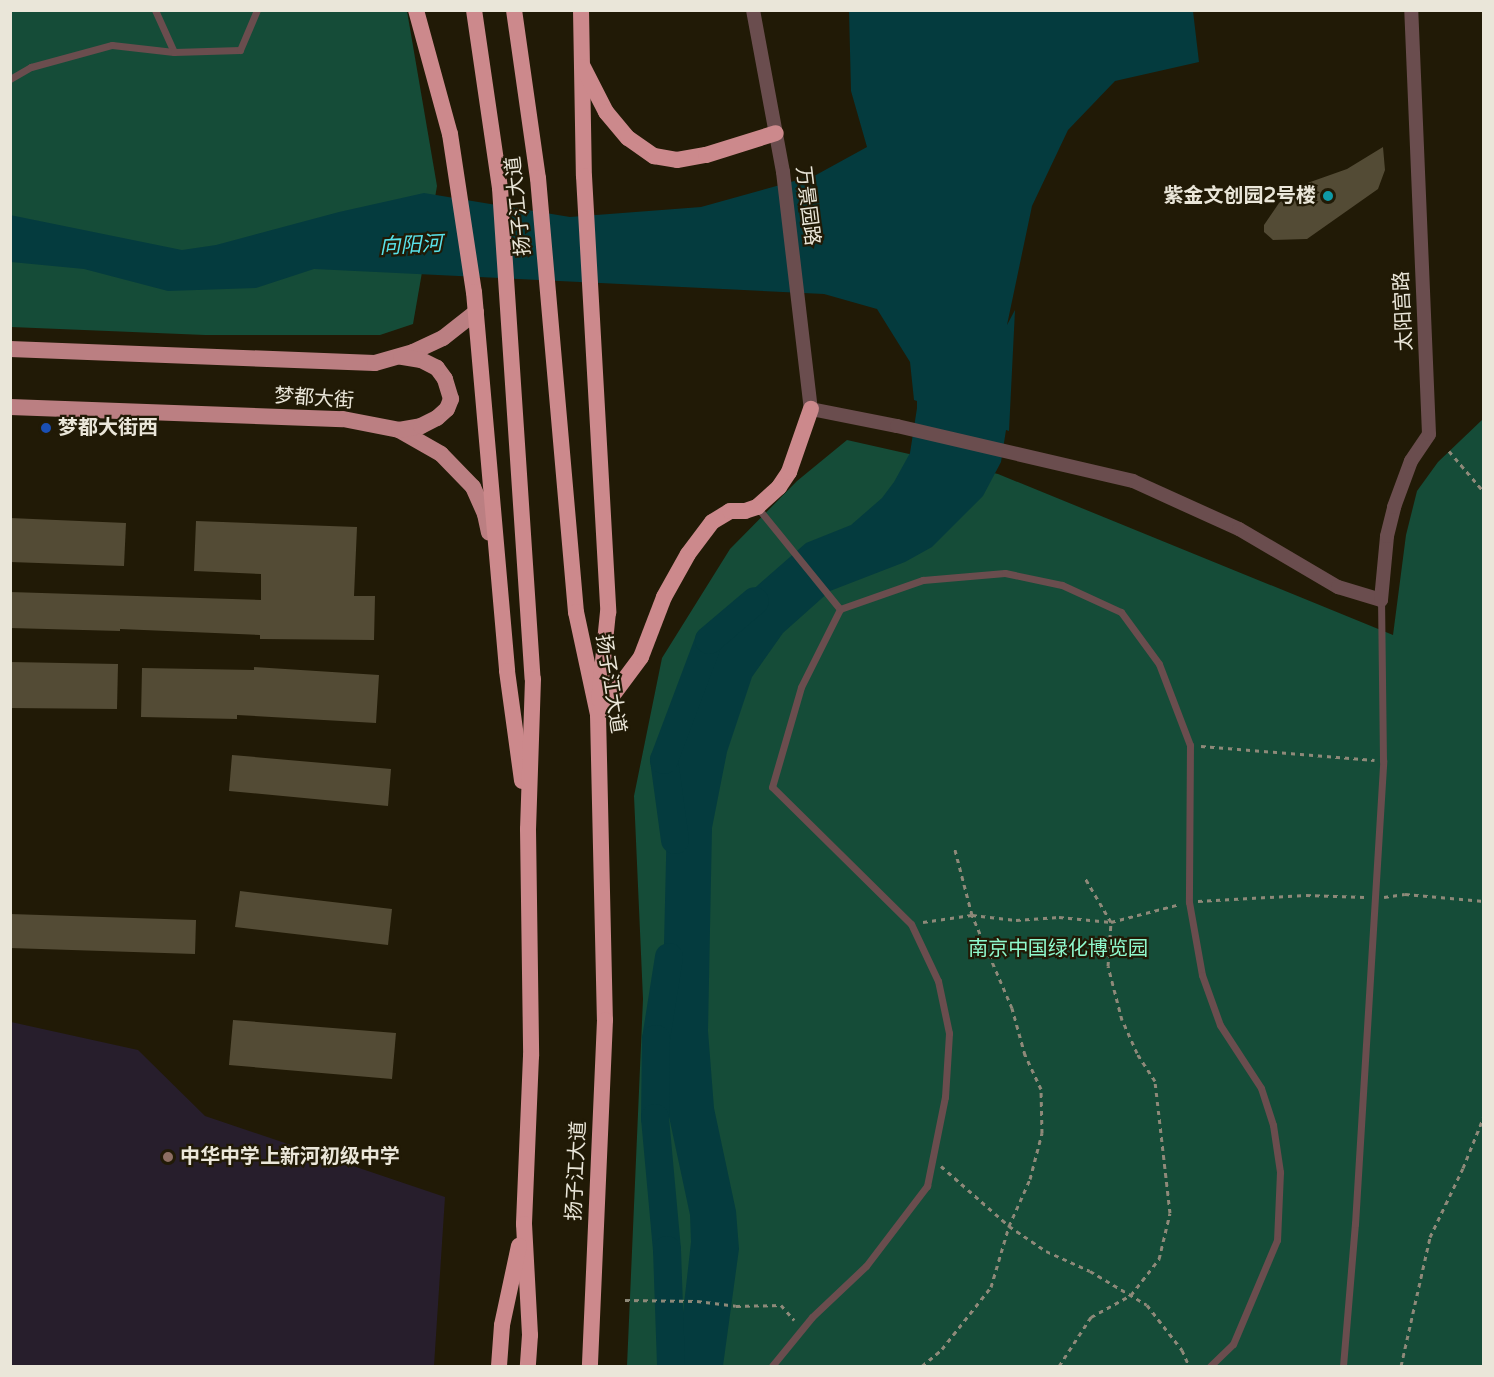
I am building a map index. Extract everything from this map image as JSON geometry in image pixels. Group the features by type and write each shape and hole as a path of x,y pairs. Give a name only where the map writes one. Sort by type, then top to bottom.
{"highway":[{"path":"416,10 450,134 474,292 507,671 528,829"},
{"name":"扬子江大道","path":"474,10 500,188 533,679 528,829 531,1056 524,1224 530,1335 528,1366"},
{"name":"扬子江大道","path":"514,10 538,178 576,612 598,716 605,1020 590,1366"},
{"path":"581,10 584,176 608,612 598,716"},
{"path":"581,63 606,112 628,138 654,156 677,160 706,155 776,133"},
{"path":"598,716 641,657 664,597 688,554 712,522 730,511 745,511 757,507 779,487 789,472 811,409"},
{"path":"499,1366 502,1325 524,1224"}],"main road":[{"name":"梦都大街","path":"10,349 375,363 443,338 476,312"},
{"path":"396,357 421,360 437,368 445,379 451,399 447,409 437,418 420,426 399,430"},
{"name":"梦都大街","path":"10,407 343,419 399,430 441,454 473,487 486,514 502,603"}],"street":[{"name":"万景园路","path":"753,10 783,172 811,409"},
{"name":"太阳宫路","path":"1381,600 1387,536 1397,500 1411,461 1429,434 1411,10"},
{"path":"811,409 897,426 1132,481 1239,529 1338,587 1356,595 1381,600"}],"lane":[{"path":"155,10 174,52"},
{"path":"10,79 32,67 111,45 174,52 240,50 257,10"},
{"path":"757,507 840,609"},
{"path":"772,1366 812,1317 866,1266 927,1186 945,1097 949,1033 938,981 911,924 772,787 801,687 840,609 923,580 1005,573 1062,585 1121,612 1160,664 1190,745 1189,902 1202,975 1220,1025 1261,1088 1274,1125 1280,1172 1277,1240 1233,1344 1210,1366"},
{"path":"1343,1366 1355,1224 1383,761 1381,600"}],"path":[{"path":"1449,451 1484,492"},
{"path":"1190,745 1383,761"},
{"path":"922,1366 942,1349 991,1287 1008,1226 1030,1179 1042,1133 1041,1089 1025,1055 1012,1008 972,915 954,846"},
{"path":"1059,1366 1091,1317 1131,1295 1159,1259 1170,1213 1165,1151 1155,1081 1137,1053 1122,1020 1108,966 1111,922 1085,878"},
{"path":"1401,1366 1430,1237 1463,1168 1484,1116"},
{"path":"933,1159 969,1188 1008,1226 1046,1251 1090,1271 1147,1305 1182,1350 1189,1366"},
{"path":"625,1300 697,1301 736,1306 780,1305 794,1320"}],"shaded area":[{"name":"中华中学上新河初级中学","path":"11,1022 138,1050 205,1116 445,1197 434,1366 11,1366"}],"green space":[{"path":"11,11 407,11 437,186 413,324 380,335 205,335 11,327"},
{"name":"南京中国绿化博览园","path":"1483,419 1483,1366 627,1366 643,999 634,796 662,658 730,549 797,481 847,440 998,474 1393,635 1406,535 1417,491 1438,462"}],"water":[{"name":"向阳河","path":"849,11 1193,11 1199,62 1115,81 1068,130 1032,206 1007,325 1015,310 1009,431 1006,430 1001,462 983,496 932,547 905,562 830,591 783,633 752,677 727,752 712,828 708,1031 714,1108 736,1211 739,1249 723,1366 677,1366 691,1242 690,1215 668,1112 662,1028 667,818 682,734 713,643 749,593 806,543 851,525 882,498 894,482 910,453 917,408 910,362 877,309 824,294 314,269 256,288 168,291 84,269 11,262 10,215 182,250 216,245 339,212 424,193 570,217 701,207 816,175 867,147 851,91"}],"building":[{"name":"紫金文创园2号楼","path":"1383,147 1385,170 1378,189 1307,239 1273,240 1264,232 1264,225 1279,203 1299,186 1347,169"},
{"path":"10,518 126,523 124,566 10,562"},
{"path":"196,521 357,527 354,596 375,596 374,640 260,639 260,635 120,629 120,631 10,628 10,592 261,600 261,574 194,571"},
{"path":"10,662 118,664 117,709 10,708"},
{"path":"254,667 379,675 376,723 237,715 237,719 141,717 142,668 254,670"},
{"path":"232,755 391,769 388,806 229,791"},
{"path":"240,891 392,909 388,945 235,927"},
{"path":"10,914 196,920 195,954 10,948"},
{"path":"233,1020 396,1033 392,1079 229,1065"}],"waterway":[{"path":"675,840 664,760 709,640 755,601"},
{"path":"669,957 656,1039 655,1118 667,1250 671,1366"}],"place":[{"name":"紫金文创园2号楼","path":"1328,196"},
{"name":"梦都大街西","path":"46,428"},
{"name":"中华中学上新河初级中学","path":"168,1157"}]}
